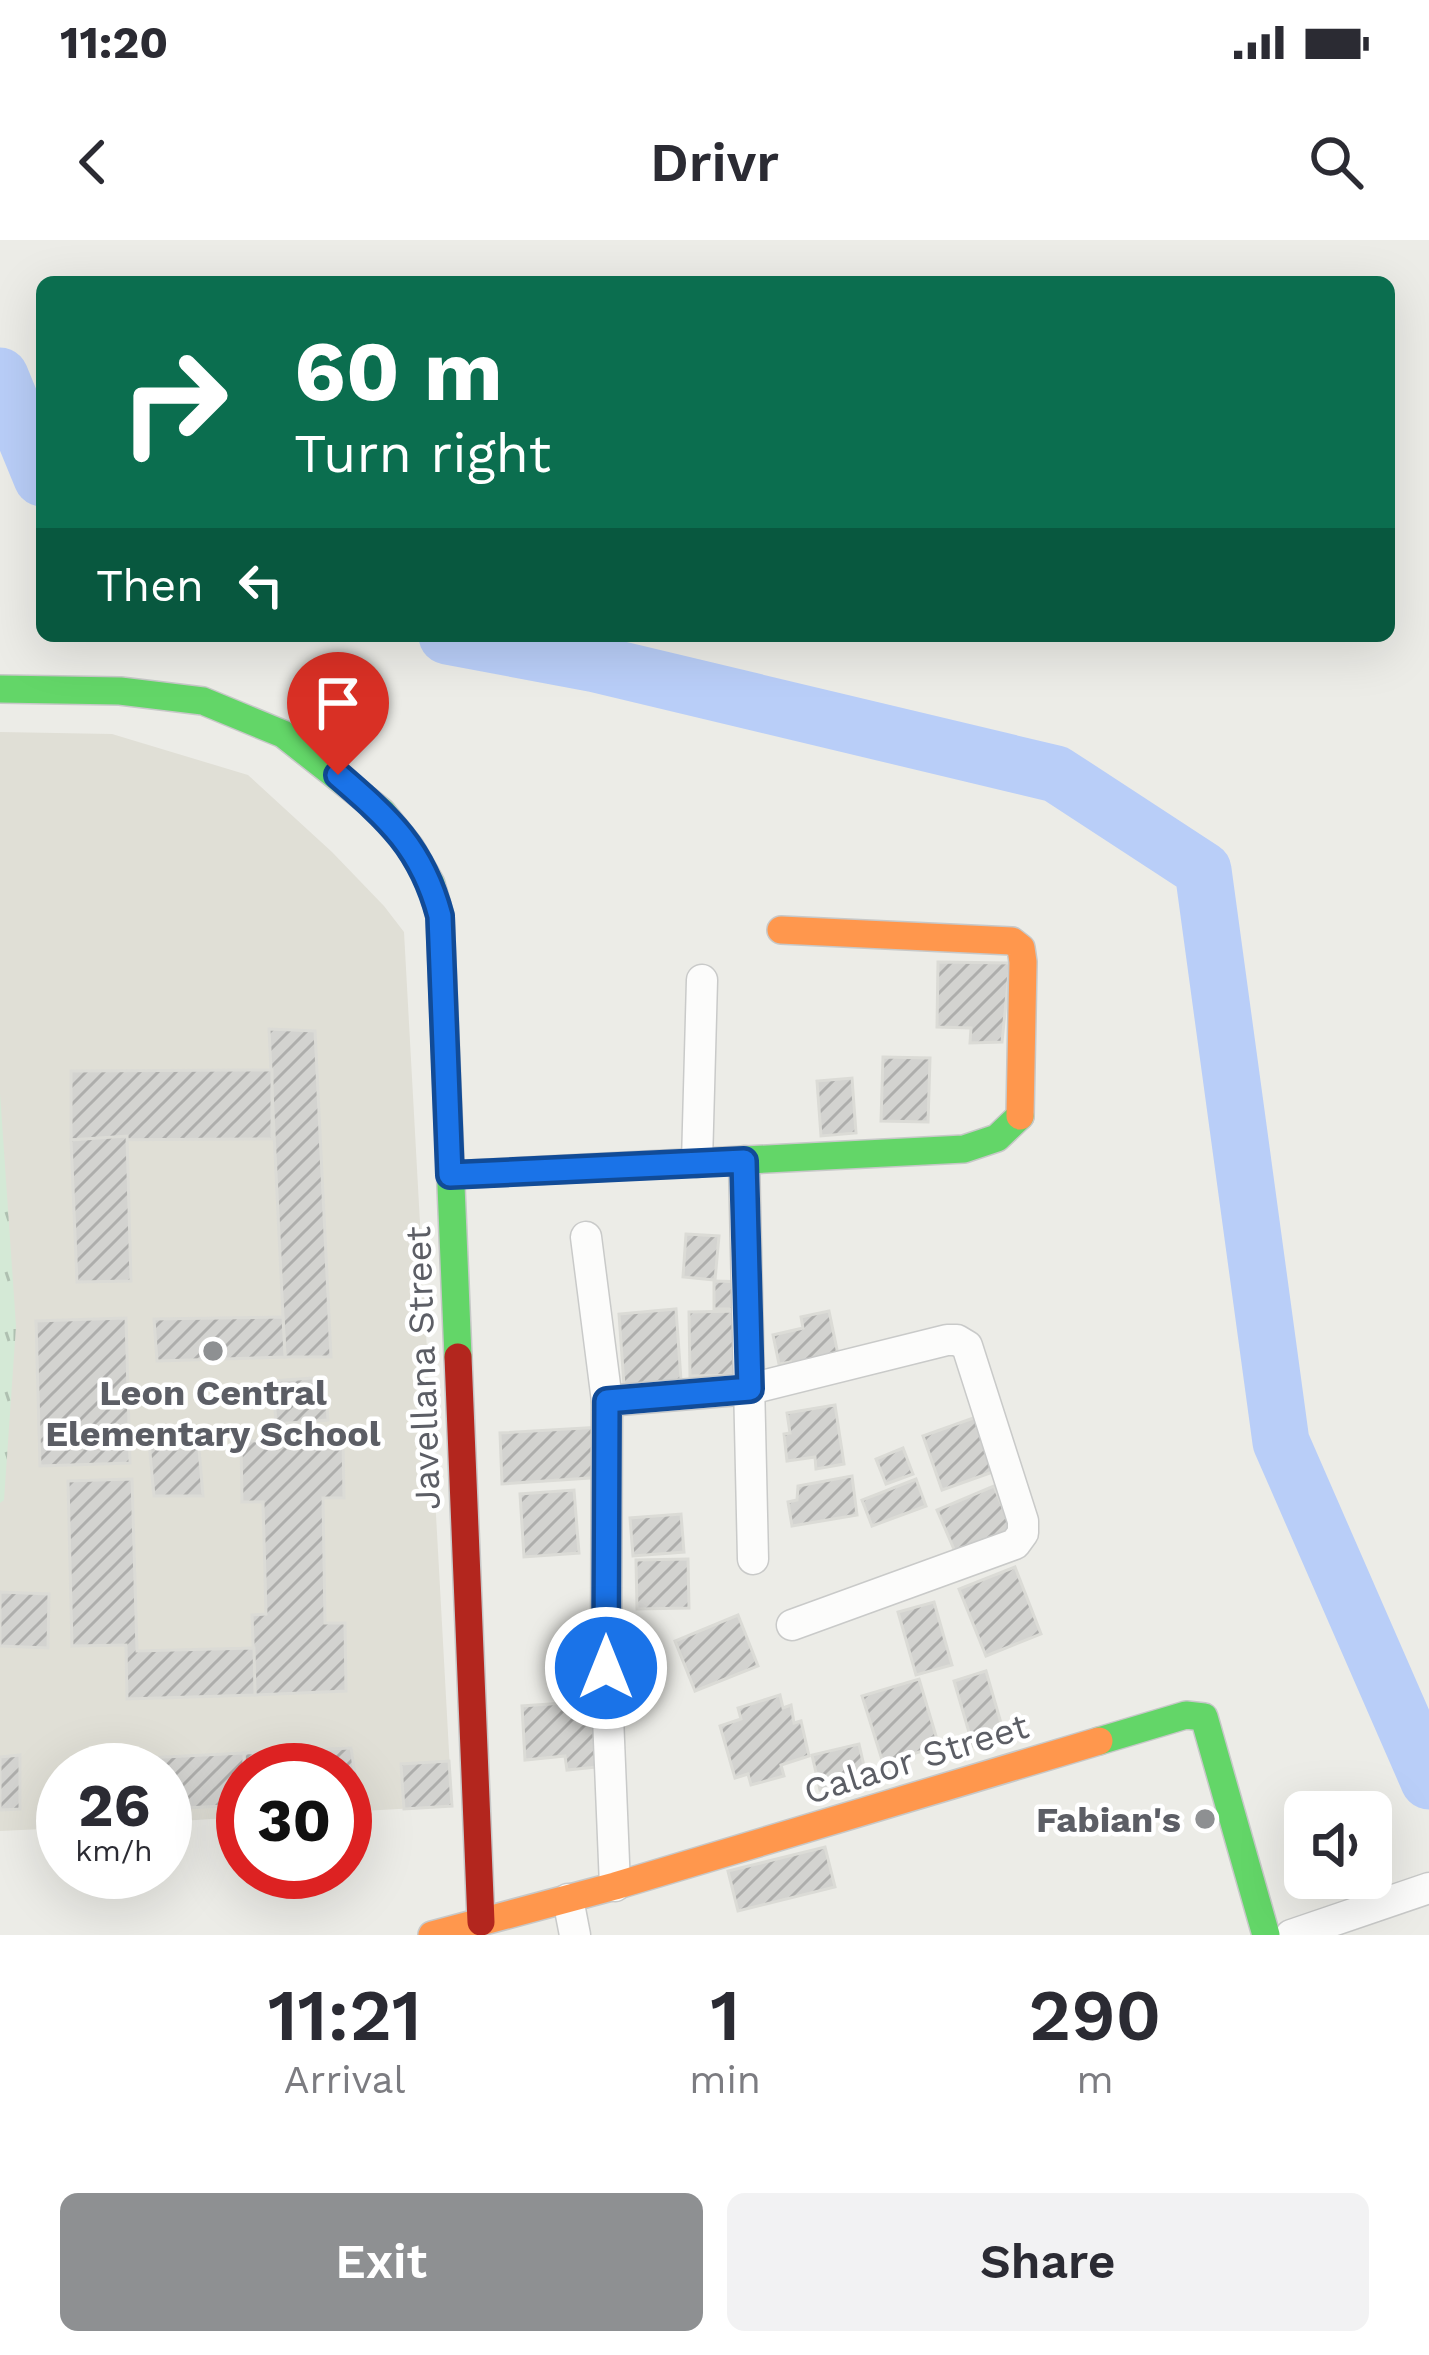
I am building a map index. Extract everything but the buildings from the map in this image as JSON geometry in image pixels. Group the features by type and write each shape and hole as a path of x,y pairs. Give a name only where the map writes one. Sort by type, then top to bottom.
{"street":[{"name":"Javellana Street","path":"0,688 120,692 202,701 283,734 382,812 431,884 440,916 482,1922"},
{"path":"450,1175 964,1149 1010,1131 1021,1114 1023,962 1021,948 1012,940 781,930"},
{"path":"697,1162 702,980"},
{"path":"744,1161 753,1559"},
{"path":"586,1237 607,1401 606,1668 614,1886"},
{"path":"607,1401 750,1389 947,1340 967,1346 1023,1521 1016,1544 792,1624"},
{"name":"Calaor Street","path":"432,1935 614,1886 1186,1715 1204,1718 1211,1735 1266,1935"},
{"path":"1291,1935 1429,1888"},
{"path":"568,1899 574,1935"}],"shaded area":[{"name":"Leon Central Elementary School","path":"0,732 112,734 248,775 332,852 404,932 452,1806 372,1810 372,1743 216,1743 216,1819 192,1820 192,1743 36,1743 36,1829 0,1831"}],"green space":[{"path":"0,1093 16,1326 4,1500 0,1503"}],"waterway":[{"path":"0,376 36,463"},
{"path":"479,642 596,664 1056,774 1203,870 1281,1442 1429,1781"}],"traffic: fast":[{"path":"0,689 120,691 203,701 283,734 382,812 410,847 431,884 440,916 458,1357"},
{"path":"450,1175 964,1149 997,1138 1020,1116"},
{"path":"1099,1741 1186,1715 1204,1717 1266,1935"}],"traffic: slow":[{"path":"781,930 1012,941 1021,948 1020,1116"},
{"path":"432,1935 615,1886 1099,1741"}],"traffic: jam":[{"path":"458,1357 481,1922"}],"place":[{"name":"Leon Central Elementary School","path":"213,1351"},
{"name":"Fabian's","path":"1205,1819"}],"route":[{"path":"338,775 382,812 410,847 431,884 440,916 450,1175 744,1161 750,1389 607,1401 606,1668"}]}
